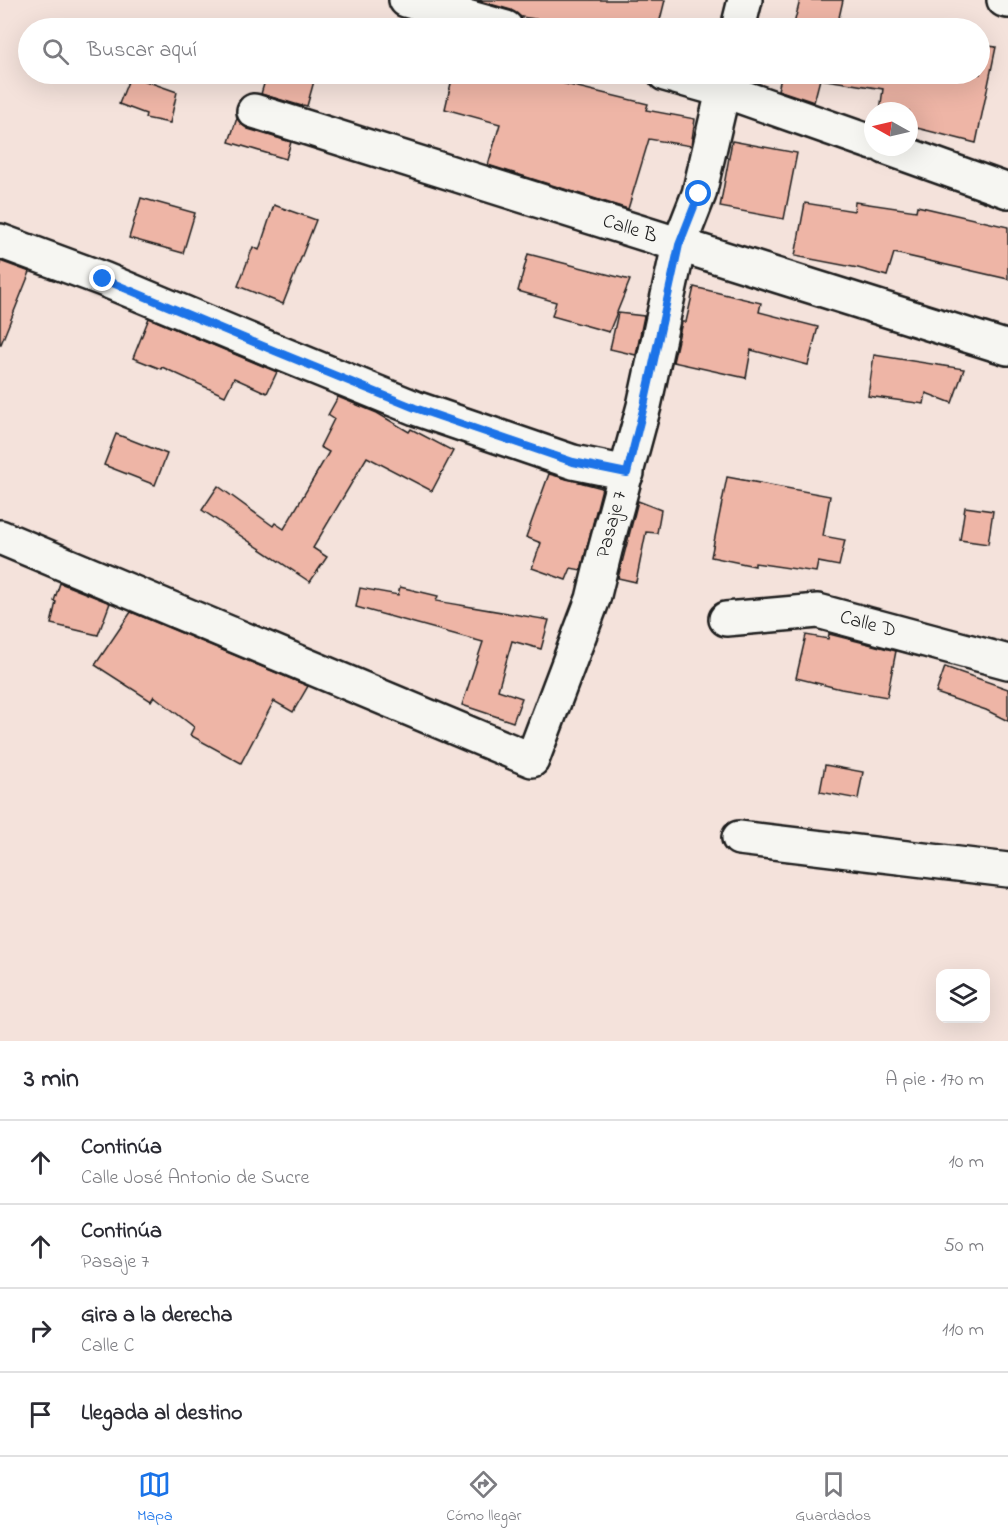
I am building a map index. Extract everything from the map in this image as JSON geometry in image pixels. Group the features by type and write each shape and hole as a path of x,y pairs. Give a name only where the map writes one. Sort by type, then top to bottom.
{"street":[{"path":"406,0 470,18"},
{"path":"740,18 745,0"},
{"name":"Pasaje 7","path":"0,537 532,760 594,599 604,550 644,406 679,245 699,194 724,84"},
{"path":"729,84 864,139"},
{"name":"Calle B","path":"254,111 1008,348"},
{"path":"910,156 1008,191"},
{"path":"0,241 103,279 415,408 573,462 627,473"},
{"name":"Calle D","path":"726,619 818,611 1008,662"},
{"path":"739,838 1008,870"}],"building":[{"path":"476,0 665,0 660,18 528,18 521,17 511,10"},
{"path":"800,0 843,0 839,18 796,18"},
{"path":"990,46 996,47 990,76"},
{"path":"127,84 154,84 177,92 170,123 145,118 146,114 119,104"},
{"path":"264,84 313,84 307,106 261,94"},
{"path":"451,84 565,84 648,104 646,110 695,119 691,146 649,139 628,209 488,165 500,124 445,109"},
{"path":"780,84 819,84 814,102 778,90"},
{"path":"852,84 988,84 976,143 918,128 918,102 881,102 883,89"},
{"path":"237,118 248,129 291,142 286,159 229,142"},
{"path":"732,141 797,153 784,219 720,207"},
{"path":"141,198 195,213 183,253 129,238"},
{"path":"855,202 916,211 917,206 1008,227 1008,279 894,253 887,276 795,256 805,203 854,211"},
{"path":"274,205 316,220 283,304 238,286 253,247 259,250"},
{"path":"528,254 630,280 609,332 552,316 556,302 518,291"},
{"path":"0,261 30,272 1,344 0,344"},
{"path":"694,287 761,303 759,312 818,327 808,365 751,350 746,378 673,362 682,322 686,322"},
{"path":"618,313 644,316 636,355 610,349"},
{"path":"149,318 277,372 267,393 234,378 225,396 162,367 161,369 133,358"},
{"path":"874,355 964,369 952,403 926,393 924,404 868,396"},
{"path":"338,397 377,413 409,432 411,429 453,451 432,491 367,457 313,548 327,557 310,582 202,510 218,486 273,526 275,523 284,529 329,452 320,447 334,419 328,415"},
{"path":"116,434 167,454 155,485 104,465"},
{"path":"549,474 602,488 581,570 571,568 566,580 532,568 541,543 526,537"},
{"path":"727,477 830,496 823,536 845,540 839,566 818,562 816,572 755,563 755,566 711,557"},
{"path":"638,501 661,510 657,533 646,532 636,582 618,578"},
{"path":"965,507 993,511 988,544 960,540"},
{"path":"60,583 110,603 98,635 51,624 56,602 54,601"},
{"path":"400,587 438,596 436,601 549,620 541,649 512,641 498,690 522,698 513,722 462,705 483,642 356,607 360,588 398,595"},
{"path":"131,612 308,686 293,712 274,701 241,763 190,735 194,727 154,696 151,701 95,665"},
{"path":"829,634 896,651 887,697 796,678 806,635 828,639"},
{"path":"945,667 1008,689 1008,721 986,710 936,693"},
{"path":"825,765 863,772 858,799 820,792"}],"route":[{"path":"103,279 415,408 573,462 627,473 679,245 699,194"}]}
